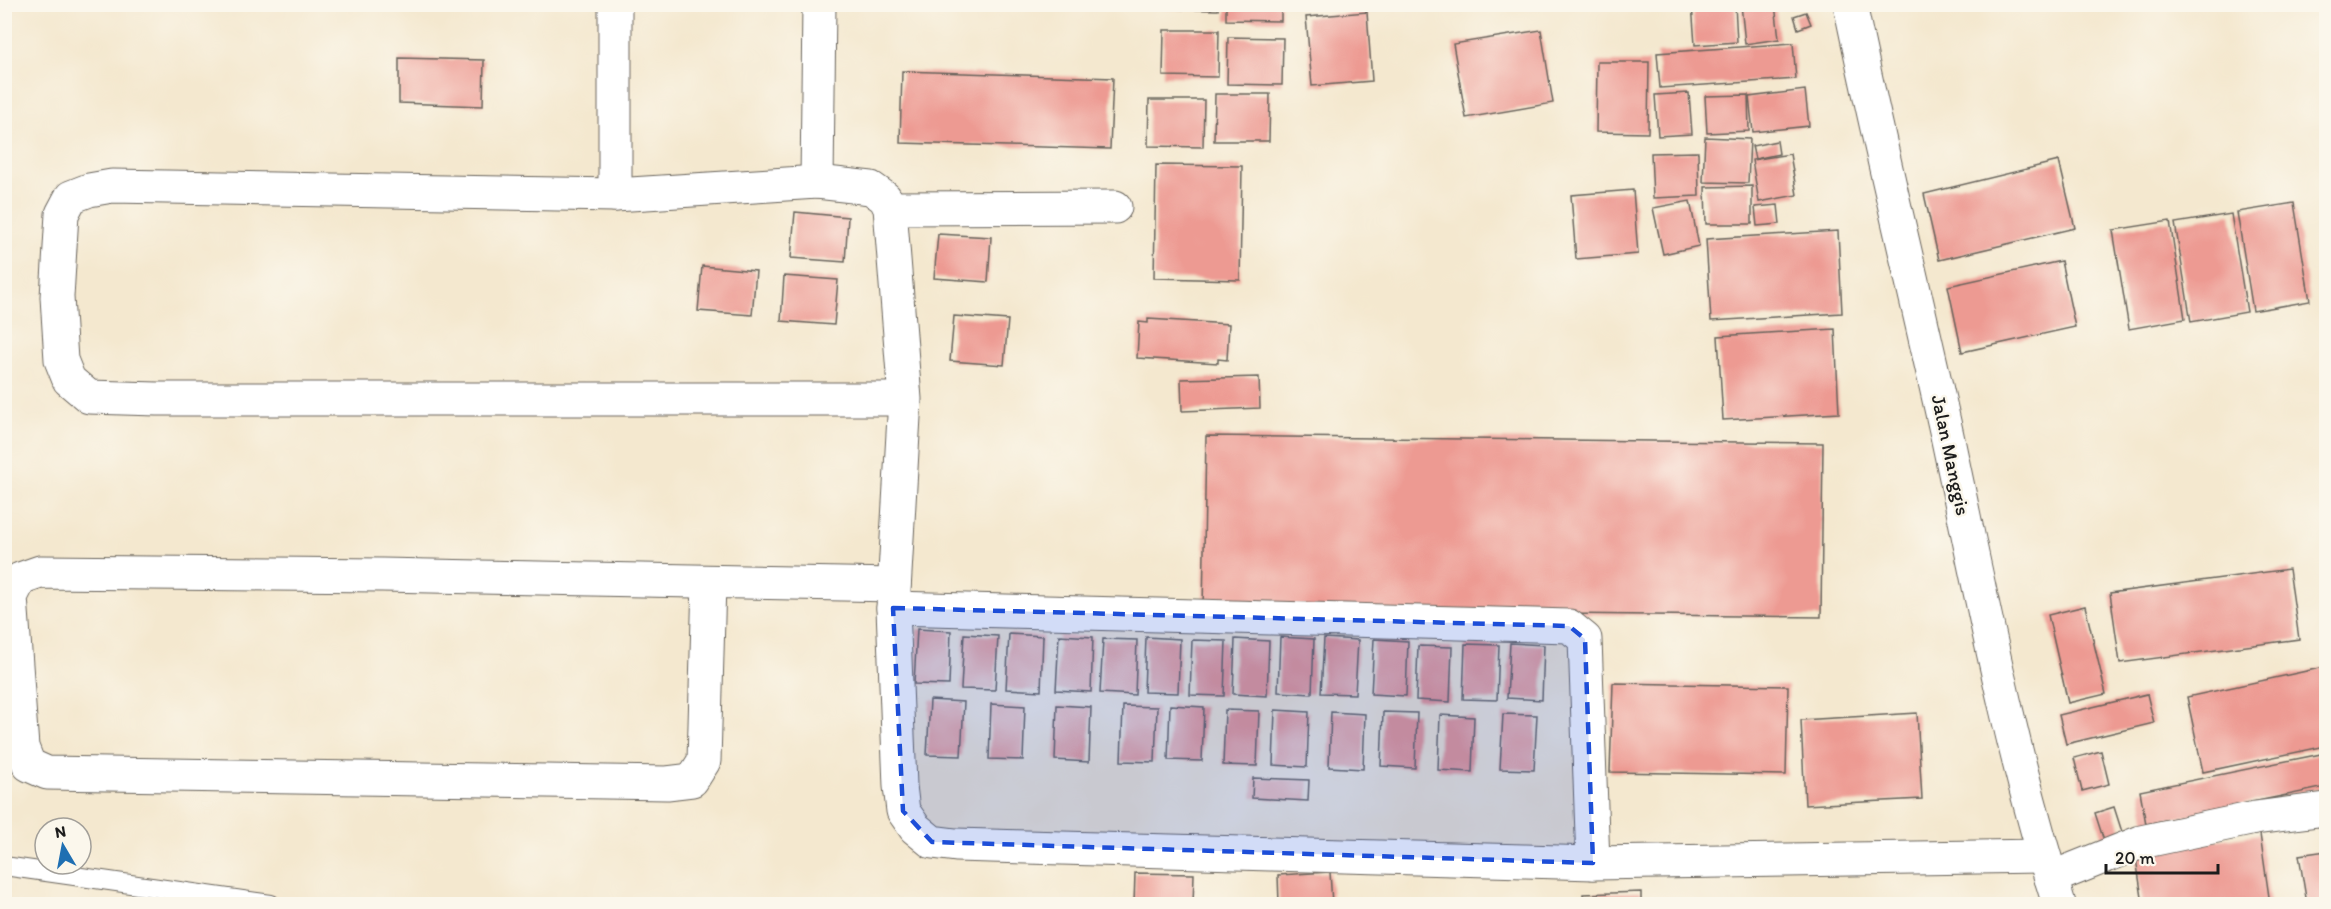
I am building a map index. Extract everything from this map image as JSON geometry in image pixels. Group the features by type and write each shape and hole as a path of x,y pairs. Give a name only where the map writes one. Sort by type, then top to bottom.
{"street":[{"path":"615,4 615,195"},
{"path":"817,182 819,4"},
{"name":"Jalan Manggis","path":"1850,4 1996,663 2051,880"},
{"path":"905,399 157,399 89,397 69,380 61,360 57,297 62,214 71,197 89,190 112,186 220,186 615,195 817,182 871,188 885,198 890,208 905,399 894,597 900,786 903,811 915,828 932,842 2051,880 2141,842 2255,819 2326,809"},
{"path":"890,208 1115,207"},
{"path":"709,582 704,761 692,780 667,783 47,773 29,765 22,747 11,597 20,579 40,572 382,574 709,582 894,597 1569,626 1585,639 1593,863"}],"lane":[{"path":"4,866 271,904"}],"highlighted area":[{"path":"893,608 1569,626 1585,639 1593,863 932,842 903,811"}],"building":[{"path":"1163,4 1218,4 1218,10 1163,9"},
{"path":"1226,4 1281,4 1281,21 1226,20"},
{"path":"1692,4 1735,4 1737,42 1695,45"},
{"path":"1741,4 1775,4 1779,39 1745,44"},
{"path":"1367,12 1372,81 1312,86 1306,17"},
{"path":"1806,12 1811,24 1798,29 1794,16"},
{"path":"1164,30 1219,30 1218,77 1163,76"},
{"path":"1541,30 1553,103 1466,118 1453,44"},
{"path":"1228,37 1283,38 1282,85 1227,84"},
{"path":"1793,43 1796,79 1660,88 1657,53"},
{"path":"399,58 484,60 483,106 399,103"},
{"path":"1597,62 1649,62 1648,133 1596,132"},
{"path":"902,71 1113,78 1110,149 900,143"},
{"path":"1805,90 1809,126 1753,132 1749,97"},
{"path":"1689,93 1692,134 1658,136 1655,95"},
{"path":"1215,94 1270,94 1269,141 1214,141"},
{"path":"1748,95 1749,131 1707,133 1705,96"},
{"path":"1149,100 1204,100 1203,147 1148,146"},
{"path":"1705,137 1750,139 1748,183 1703,182"},
{"path":"1777,141 1779,154 1755,159 1752,146"},
{"path":"1698,152 1699,196 1653,198 1651,153"},
{"path":"1790,154 1797,195 1759,202 1752,160"},
{"path":"2059,161 2075,228 1939,260 1924,194"},
{"path":"1156,165 1242,166 1240,280 1154,278"},
{"path":"1752,186 1752,224 1706,224 1705,187"},
{"path":"1633,190 1638,254 1576,259 1571,195"},
{"path":"1690,201 1699,246 1663,254 1653,208"},
{"path":"2294,203 2310,301 2253,311 2237,212"},
{"path":"1778,205 1780,224 1757,226 1755,207"},
{"path":"795,212 848,217 845,262 791,258"},
{"path":"2231,214 2247,312 2191,322 2175,223"},
{"path":"2170,221 2185,319 2129,329 2113,230"},
{"path":"1838,231 1842,313 1711,321 1706,239"},
{"path":"938,234 991,237 988,282 934,278"},
{"path":"2061,261 2075,327 1962,352 1948,286"},
{"path":"702,266 756,271 752,315 698,311"},
{"path":"784,276 838,280 834,325 781,321"},
{"path":"954,316 1008,320 1004,365 950,361"},
{"path":"1148,319 1229,324 1227,360 1218,359 1218,363 1137,358 1139,322 1148,323"},
{"path":"1835,329 1839,413 1723,420 1718,336"},
{"path":"1259,377 1260,408 1182,411 1181,379"},
{"path":"1206,436 1823,443 1821,617 1203,610"},
{"path":"2289,569 2299,639 2120,663 2110,593"},
{"path":"2085,606 2106,694 2068,703 2048,615"},
{"path":"917,629 951,631 949,685 914,684"},
{"path":"964,634 998,636 995,690 961,689"},
{"path":"1009,634 1043,636 1041,691 1006,689"},
{"path":"1059,635 1093,637 1091,692 1056,690"},
{"path":"1146,637 1180,639 1178,693 1144,692"},
{"path":"1280,637 1314,639 1312,694 1278,692"},
{"path":"1324,638 1358,640 1355,694 1321,693"},
{"path":"1103,639 1137,640 1135,695 1100,693"},
{"path":"1235,639 1269,641 1267,696 1233,694"},
{"path":"1374,639 1408,641 1406,696 1371,694"},
{"path":"1192,640 1226,641 1224,696 1190,695"},
{"path":"1510,643 1544,645 1542,700 1507,698"},
{"path":"1465,644 1499,645 1497,700 1463,699"},
{"path":"1418,646 1452,647 1450,702 1416,700"},
{"path":"2325,667 2326,746 2203,772 2187,697"},
{"path":"1613,683 1788,686 1786,775 1610,772"},
{"path":"2147,694 2154,723 2066,744 2059,715"},
{"path":"930,700 964,702 961,756 927,755"},
{"path":"991,704 1025,706 1023,760 989,759"},
{"path":"1057,705 1091,707 1089,762 1055,760"},
{"path":"1170,705 1204,707 1202,761 1168,760"},
{"path":"1123,706 1157,707 1155,762 1121,761"},
{"path":"1225,710 1259,711 1257,766 1223,765"},
{"path":"1275,710 1309,712 1307,767 1273,765"},
{"path":"1331,712 1365,714 1363,769 1329,767"},
{"path":"1383,712 1417,713 1415,768 1381,766"},
{"path":"1917,713 1922,799 1805,805 1801,720"},
{"path":"1503,714 1537,715 1534,770 1500,769"},
{"path":"1440,715 1474,717 1472,772 1438,770"},
{"path":"2101,751 2109,784 2082,791 2074,758"},
{"path":"2326,753 2326,787 2146,824 2140,791"},
{"path":"1253,778 1309,780 1308,801 1252,798"},
{"path":"2114,807 2123,835 2104,841 2095,813"},
{"path":"2260,834 2270,904 2143,904 2135,852"},
{"path":"2326,851 2326,902 2307,904 2299,855"},
{"path":"1330,872 1332,904 1279,904 1278,875"},
{"path":"1135,873 1194,874 1193,904 1134,904"},
{"path":"1641,892 1641,904 1583,904 1583,894"}]}
